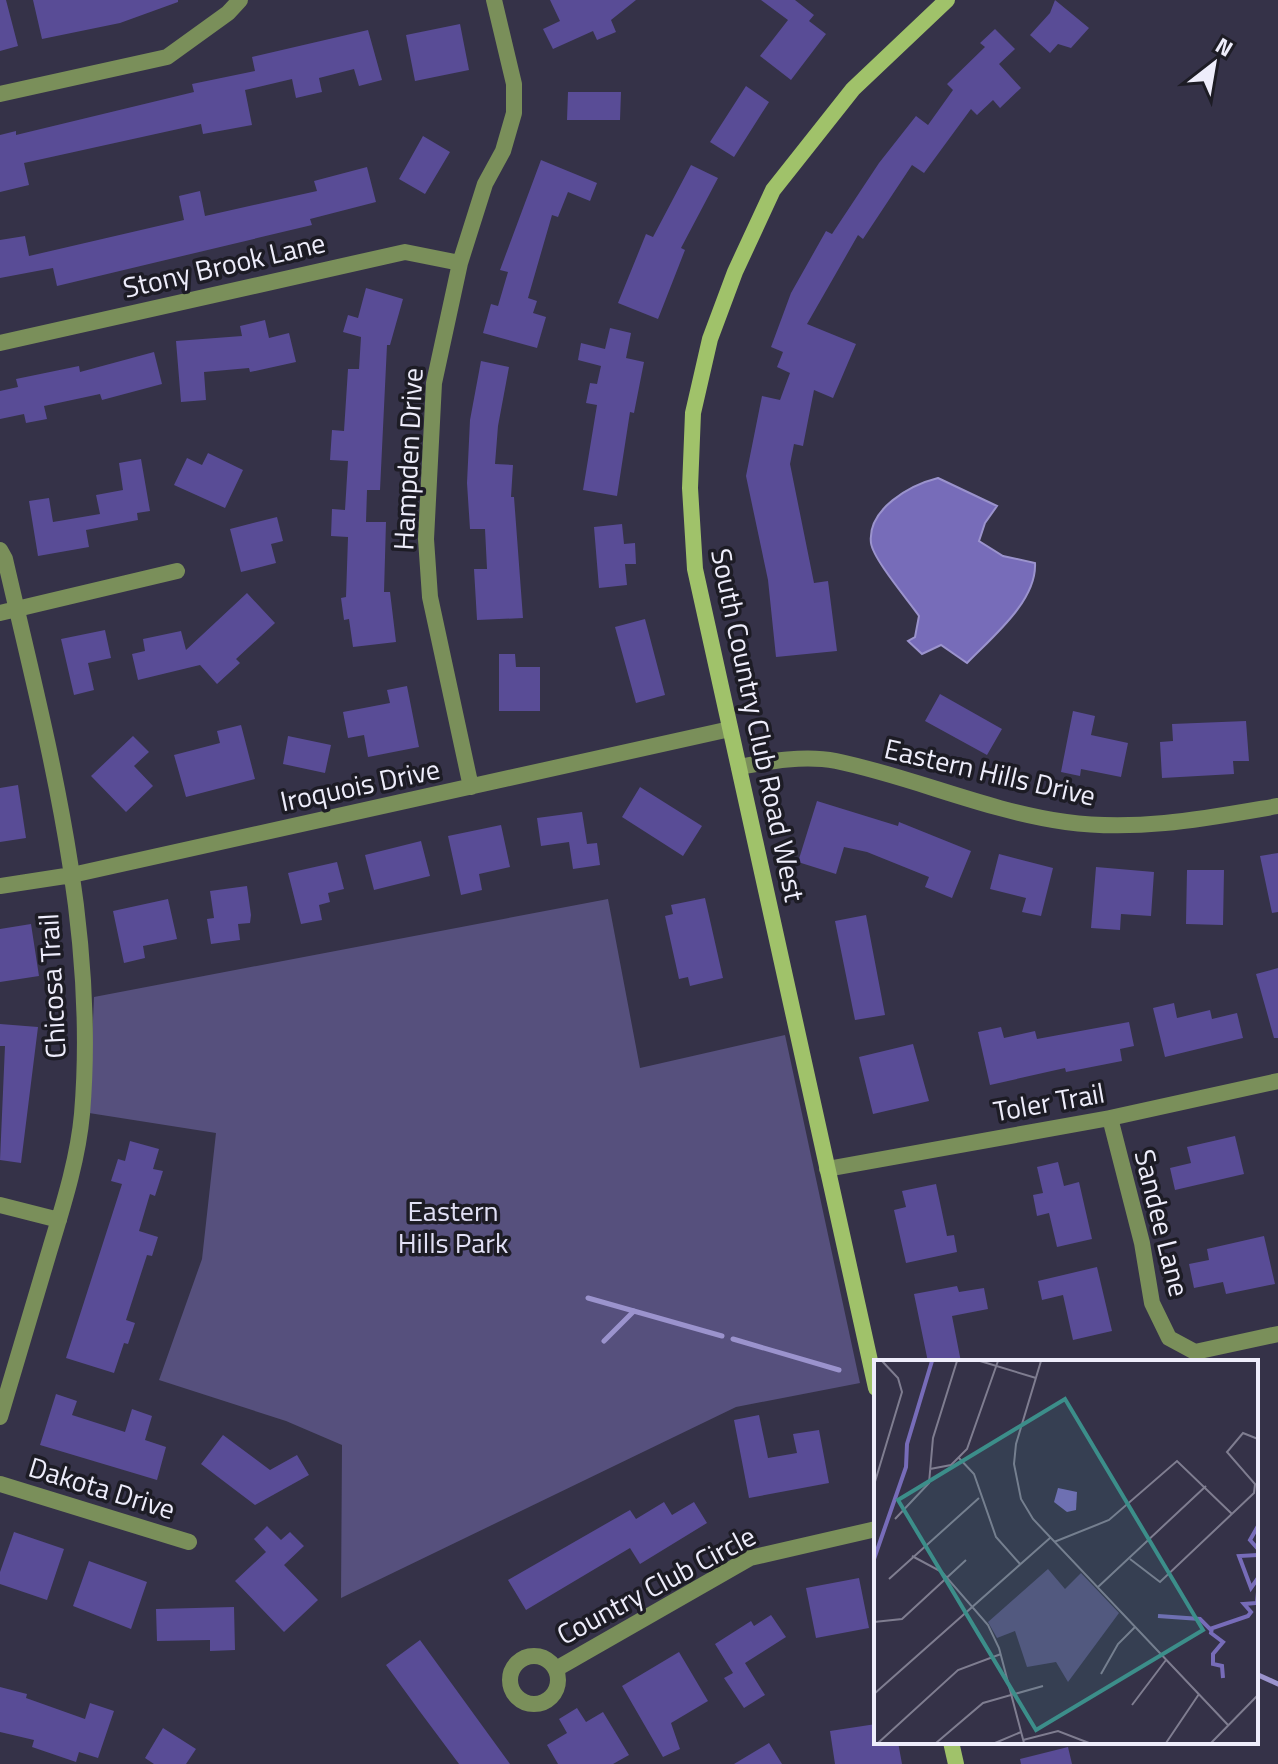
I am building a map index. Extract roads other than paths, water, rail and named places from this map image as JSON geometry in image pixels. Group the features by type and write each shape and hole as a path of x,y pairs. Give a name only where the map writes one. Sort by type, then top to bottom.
{"street":[{"path":"0,94 167,57 228,13 240,0"},
{"name":"Hampden Drive","path":"471,787 430,597 426,539 434,383 460,263 485,184 503,151 514,113 514,84 494,0"},
{"name":"South Country Club Road West","path":"874,1379 695,569 690,488 693,413 710,339 735,272 773,190 853,89 947,0"},
{"name":"Stony Brook Lane","path":"0,343 405,252 460,263"},
{"name":"Chicosa Trail","path":"0,550 8,611 53,756 72,875 84,1009 82,1115 59,1220 0,1417"},
{"path":"8,611 177,571"},
{"name":"Iroquois Drive","path":"0,886 72,875 730,729"},
{"name":"Eastern Hills Drive","path":"739,767 779,759 834,761 950,795 1065,822 1121,826 1179,823 1278,806"},
{"name":"Toler Trail","path":"827,1169 1110,1118 1278,1081"},
{"name":"Sandee Lane","path":"1110,1118 1142,1243 1152,1303 1169,1338 1195,1352 1278,1334"},
{"path":"0,1205 59,1220"},
{"name":"Dakota Drive","path":"0,1484 189,1542"},
{"name":"Country Club Circle","path":"556,1669 750,1558 874,1529"},
{"path":"951,1744 956,1764"}],"waterway":[{"path":"588,1298 722,1336"},
{"path":"604,1341 634,1311"},
{"path":"733,1339 839,1370"},
{"path":"1258,1675 1278,1684"}],"park label":[{"name":"Eastern Hills Park","path":"453,1227"}]}
